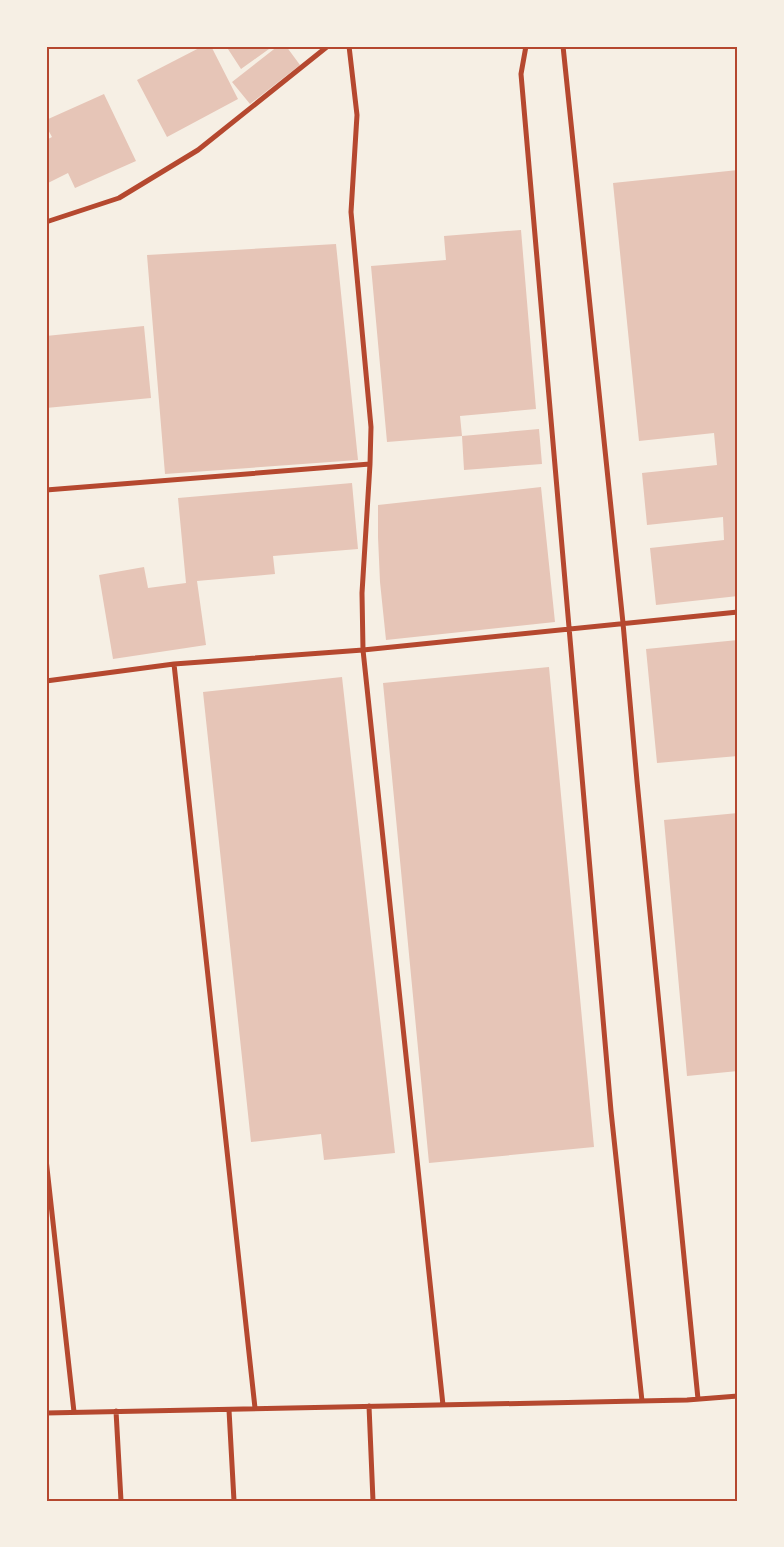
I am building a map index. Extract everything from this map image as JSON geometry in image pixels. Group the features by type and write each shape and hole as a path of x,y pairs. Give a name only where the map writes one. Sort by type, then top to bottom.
{"street":[{"path":"349,46 357,115 351,212 371,427 362,592 363,650 443,1405"},
{"path":"526,46 521,74 568,629 611,1111 642,1401"},
{"path":"563,46 623,623 698,1399"},
{"path":"46,222 119,198 198,150 326,47"},
{"path":"46,490 370,464"},
{"path":"46,681 174,664 363,650 738,612"},
{"path":"174,664 255,1408"},
{"path":"46,1160 74,1412"},
{"path":"46,1413 642,1401 738,1396"},
{"path":"369,1406 373,1501"},
{"path":"229,1410 234,1501"},
{"path":"116,1411 121,1501"}],"building":[{"path":"203,46 211,46 238,99 167,137 137,80"},
{"path":"226,46 267,46 269,49 241,69"},
{"path":"278,46 286,46 300,65 250,104 232,82"},
{"path":"104,94 136,161 75,188 68,173 46,184 46,140 52,137 46,126 46,120"},
{"path":"738,170 738,596 656,605 650,548 724,540 723,517 647,525 642,473 717,465 714,433 639,441 613,183"},
{"path":"521,230 536,409 460,416 462,436 387,442 371,266 446,260 444,236"},
{"path":"336,244 358,460 165,474 147,255"},
{"path":"144,326 151,398 46,408 46,336"},
{"path":"539,429 542,464 464,470 462,436"},
{"path":"352,483 358,549 273,556 275,574 197,581 206,645 113,659 99,575 144,567 148,588 186,583 178,498"},
{"path":"541,487 555,622 386,640 380,582 378,505"},
{"path":"738,640 738,756 657,763 646,649"},
{"path":"549,667 594,1147 429,1163 383,683"},
{"path":"342,677 395,1153 324,1160 321,1134 251,1142 203,692"},
{"path":"738,813 738,1071 687,1076 664,820"}]}
